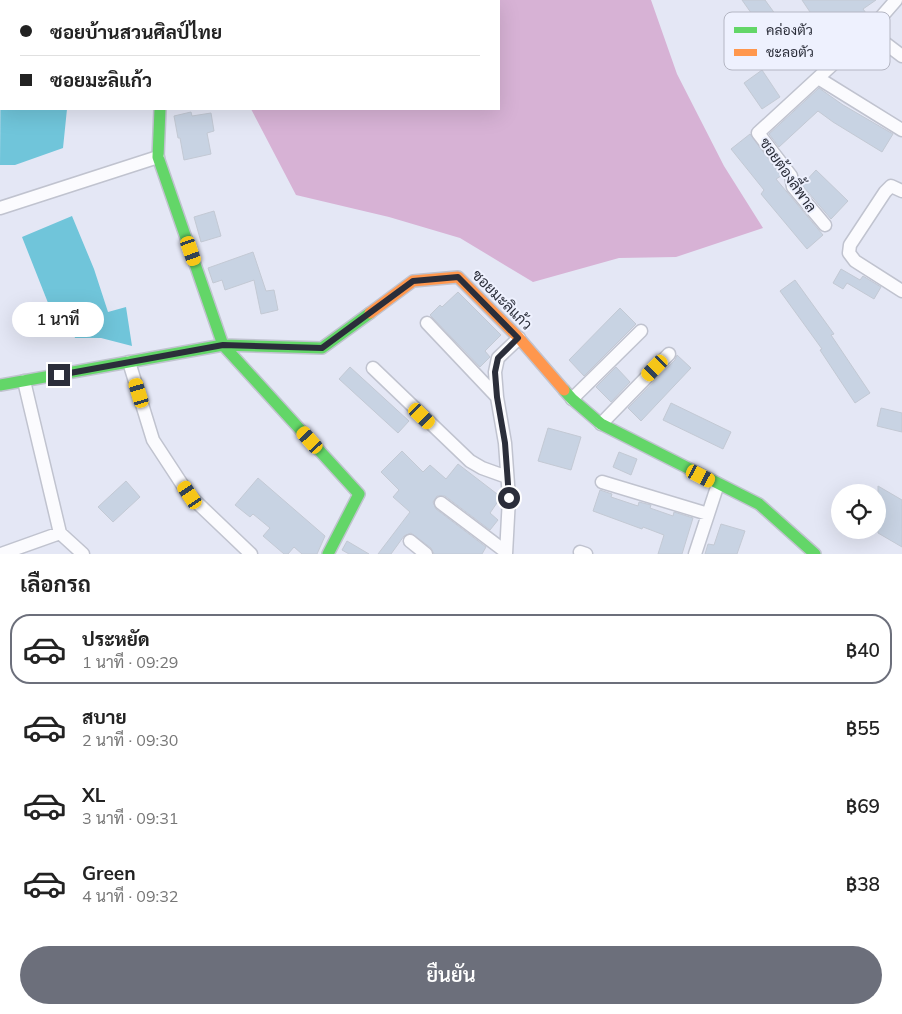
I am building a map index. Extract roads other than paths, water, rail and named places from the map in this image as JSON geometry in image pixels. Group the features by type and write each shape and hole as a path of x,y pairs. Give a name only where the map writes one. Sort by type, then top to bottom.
{"street":[{"name":"ซอยต้องลี้พาล","path":"886,12 896,0"},
{"path":"890,47 902,56"},
{"name":"ซอยต้องลี้พาล","path":"825,225 794,186 791,176 758,133 827,70"},
{"path":"818,78 902,130"},
{"path":"160,110 158,157 223,345 359,494 328,554"},
{"path":"0,208 158,157"},
{"path":"902,191 891,186 885,192 850,245 849,252 855,261 902,291"},
{"name":"ซอยมะลิแก้ว","path":"0,385 223,345 322,348 413,281 458,277 518,338 572,400 601,424 759,504 816,554"},
{"path":"427,323 497,397"},
{"path":"572,400 641,331"},
{"path":"506,553 509,498 505,443 497,397 495,372 498,358 518,338"},
{"path":"601,424 669,354"},
{"path":"129,362 153,440 190,495 251,554"},
{"path":"373,368 470,461 482,468 507,477"},
{"path":"24,381 60,533 83,554"},
{"path":"602,482 708,514"},
{"path":"695,554 718,484"},
{"path":"441,503 506,553"},
{"path":"1,554 60,533"},
{"path":"410,541 426,554"}],"water":[{"path":"0,110 67,110 63,148 15,165 0,165"},
{"path":"72,216 94,269 108,312 126,307 132,346 101,338 75,338 70,320 54,318 22,237"}]}
